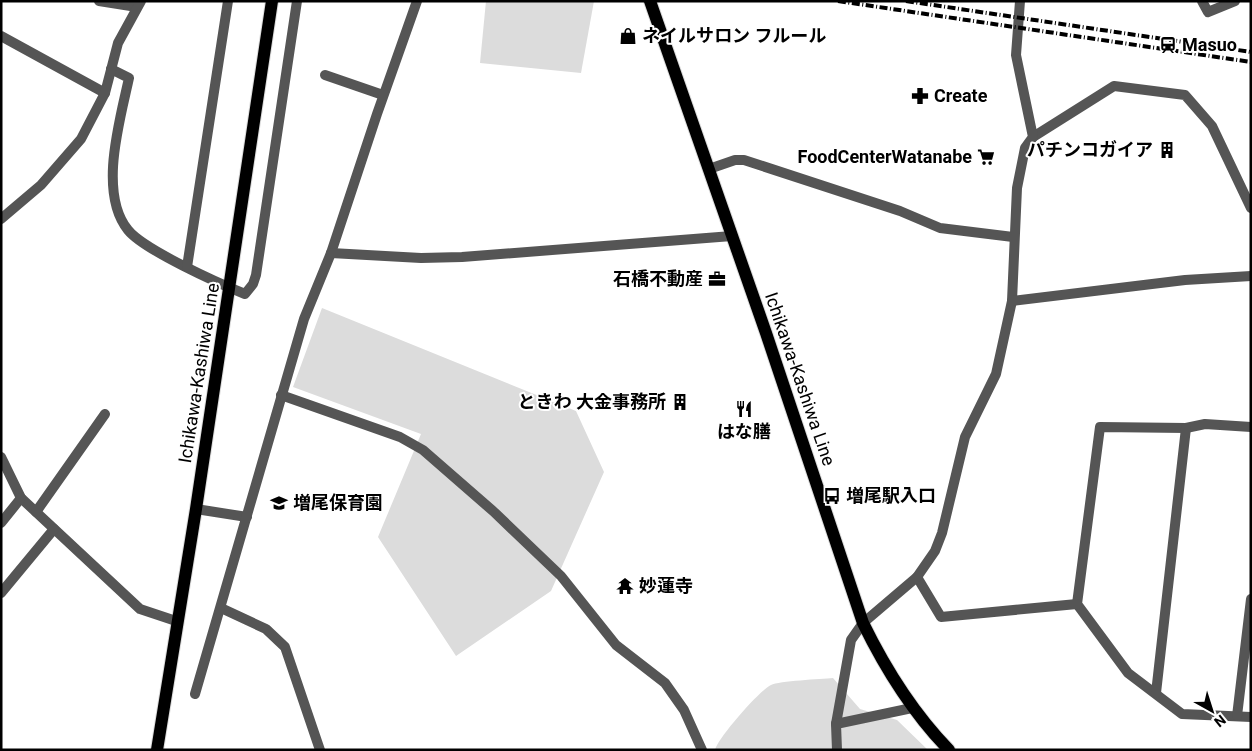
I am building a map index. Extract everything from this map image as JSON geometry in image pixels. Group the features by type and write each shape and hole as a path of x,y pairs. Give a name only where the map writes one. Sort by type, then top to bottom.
{"main road":[{"name":"Ichikawa-Kashiwa Line","path":"157,750 230,288 272,1"},
{"name":"Ichikawa-Kashiwa Line","path":"650,1 863,623 885,667 912,708 949,750"}],"street":[{"path":"1,219 41,185 81,139 105,93 118,43 139,4 99,1"},
{"path":"187,267 228,1"},
{"path":"111,69 129,78 116,132 112,170 115,196 122,221 129,231 142,241 187,267 245,294 254,284 256,275 297,1"},
{"path":"195,694 304,318 331,253 417,1"},
{"path":"1020,1 1016,55 1033,137"},
{"path":"1202,1 1208,12 1235,1"},
{"path":"1,36 105,93"},
{"path":"325,75 384,95"},
{"path":"837,750 836,724 851,640 863,623 917,578 935,551 942,534 965,437 996,374 1012,301 1013,237 1017,188 1024,148 1033,137 1114,86 1185,95 1212,126 1251,208"},
{"path":"709,169 735,160 744,160 900,211 940,228 1013,237"},
{"path":"331,253 421,258 462,257 732,236"},
{"path":"1012,301 1185,280 1251,276"},
{"path":"281,395 400,437 423,450 493,511 561,576 616,645 665,683 684,710 702,750"},
{"path":"36,512 105,414"},
{"path":"1251,427 1205,424 1186,428 1100,427 1077,604 1128,673 1182,714 1251,717"},
{"path":"1156,693 1186,428"},
{"path":"1,458 4,471 21,498 54,529 140,609 176,621"},
{"path":"1,523 21,498"},
{"path":"196,509 247,517"},
{"path":"1,593 54,529"},
{"path":"917,578 942,617 1077,604"},
{"path":"1237,716 1251,598"},
{"path":"221,608 266,629 285,647 320,750"},
{"path":"836,724 912,708"}],"shaded area":[{"path":"486,1 594,1 581,73 480,63"},
{"path":"322,308 576,411 604,472 551,591 456,656 378,537 421,434 293,387"},
{"path":"833,678 860,709 897,720 928,750 715,750 723,736 740,715 771,685 791,681"}],"railway":[{"path":"838,1 1251,62"},
{"path":"906,1 1251,52"}],"place":[{"name":"ネイルサロン フルール","path":"628,36"},
{"name":"Masuo","path":"1168,45"},
{"name":"Create","path":"920,96"},
{"name":"パチンコガイア","path":"1167,150"},
{"name":"FoodCenterWatanabe","path":"986,157"},
{"name":"石橋不動産","path":"717,279"},
{"name":"ときわ 大金事務所","path":"680,402"},
{"name":"はな膳","path":"744,409"},
{"name":"増尾駅入口","path":"832,496"},
{"name":"増尾保育園","path":"279,503"},
{"name":"妙蓮寺","path":"625,586"}]}
